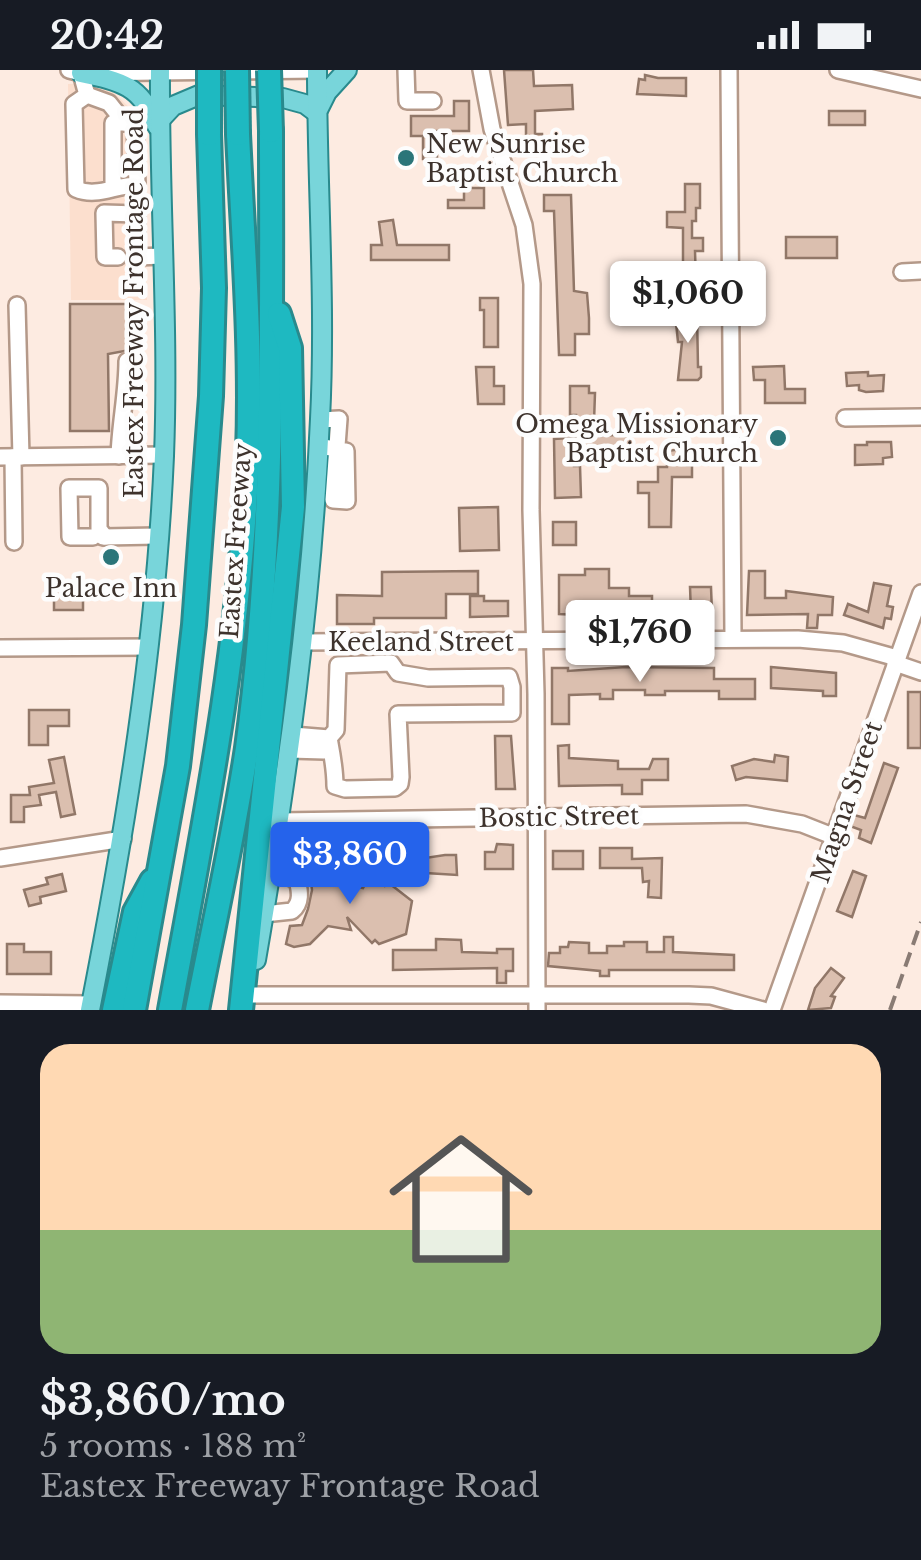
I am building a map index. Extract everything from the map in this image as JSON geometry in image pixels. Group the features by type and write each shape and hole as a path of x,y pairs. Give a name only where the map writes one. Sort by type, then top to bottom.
{"highway":[{"name":"Eastex Freeway","path":"134,1010 178,766 194,625 211,396 214,288 209,70"},
{"path":"170,1010 224,711 237,606 248,455 249,365 237,70"},
{"name":"Eastex Freeway","path":"197,1010 246,748 270,466 269,70"},
{"path":"246,1005 293,507 290,348 272,292"},
{"path":"98,1008 134,912 163,860"}],"main road":[{"path":"246,1005 292,743 328,447 320,420 317,70"},
{"path":"317,113 327,92 347,70"},
{"path":"75,71 122,82 151,111 159,126 173,106 199,95 283,98 296,100 317,113"},
{"name":"Eastex Freeway Frontage Road","path":"98,1008 148,647 164,456 160,71"}],"street":[{"path":"87,94 74,104 74,184 80,193 104,192 125,154 109,103 87,94 75,71 317,70"},
{"path":"406,70 408,102 433,101"},
{"path":"481,70 492,129 524,225 532,284 537,1003"},
{"path":"728,70 733,638"},
{"path":"838,70 921,89"},
{"path":"125,154 160,161"},
{"path":"128,257 162,256"},
{"path":"902,272 921,271"},
{"path":"14,542 11,457 18,305"},
{"path":"119,456 127,360"},
{"path":"845,418 921,417"},
{"path":"11,457 164,456"},
{"path":"100,537 157,536"},
{"name":"Magna Street","path":"772,1010 921,593"},
{"name":"Keeland Street","path":"302,642 733,638 823,641 896,660 921,672"},
{"path":"365,662 366,642"},
{"path":"0,648 148,647"},
{"path":"292,743 324,751 329,743 336,730 338,665 391,663 398,673 428,678 508,678 512,712 398,714 400,784 395,788 335,786 335,756 329,743"},
{"path":"512,694 536,694"},
{"path":"368,788 368,820"},
{"name":"Bostic Street","path":"280,821 746,814 802,824 835,837"},
{"path":"0,858 123,839"},
{"path":"264,914 292,911 298,904 297,880 272,870"},
{"path":"246,1005 537,1003 689,995 763,1010"},
{"path":"0,1003 98,1008"}],"shaded area":[{"path":"104,83 142,120 147,300 71,300 68,84"}],"building":[{"path":"504,70 533,70 534,86 572,85 573,109 535,111 535,134 542,134 542,152 526,152 526,124 508,125"},
{"path":"645,75 686,78 686,96 637,94 639,79 645,80"},
{"path":"454,101 469,101 469,131 437,131 437,159 423,159 423,136 411,136 411,116 454,116"},
{"path":"829,111 865,111 865,125 829,125"},
{"path":"685,184 700,184 700,208 696,208 696,221 692,221 692,238 703,238 703,251 695,251 696,284 673,284 672,264 683,263 683,228 667,227 667,212 685,212"},
{"path":"464,188 484,188 484,208 448,208 448,200 464,200"},
{"path":"544,195 571,195 574,291 587,293 589,318 589,334 575,334 575,355 559,355 554,211 544,211"},
{"path":"393,220 397,245 449,245 449,260 371,260 371,245 382,245 379,222"},
{"path":"786,237 837,237 837,258 786,258"},
{"path":"480,298 498,298 498,347 484,347 484,310 480,310"},
{"path":"70,304 130,304 130,350 108,354 109,431 70,431"},
{"path":"675,313 697,313 701,367 698,380 678,380 682,342 678,342"},
{"path":"784,366 785,389 805,389 805,403 765,403 765,380 754,380 753,367"},
{"path":"476,367 494,367 494,386 504,386 504,404 478,404"},
{"path":"868,372 868,376 884,375 883,391 866,392 859,390 859,385 847,386 846,373"},
{"path":"570,386 589,386 589,393 595,393 594,422 576,422 576,415 570,415"},
{"path":"630,434 631,454 605,455 605,446 574,447 574,466 580,466 581,497 555,498 554,439"},
{"path":"891,442 892,457 883,458 883,464 855,465 855,445"},
{"path":"667,451 687,451 687,465 692,465 692,477 672,477 671,527 649,527 649,493 638,493 638,482 658,482 658,467 667,467"},
{"path":"498,507 499,550 460,551 459,508"},
{"path":"553,522 576,522 576,545 553,545"},
{"path":"585,569 609,569 609,588 629,588 629,596 652,596 652,610 600,612 600,616 559,614 559,575 585,575"},
{"path":"478,571 478,594 446,594 446,618 374,618 374,624 337,624 337,595 382,596 382,572"},
{"path":"749,571 765,571 765,598 786,598 786,591 833,597 832,615 818,615 817,628 807,628 808,614 747,615"},
{"path":"874,583 891,586 887,606 893,607 891,619 885,618 883,628 844,615 848,604 868,612"},
{"path":"54,586 64,586 64,592 83,592 83,610 54,610"},
{"path":"690,587 711,587 712,613 691,613"},
{"path":"470,596 484,596 484,601 508,601 508,616 470,617"},
{"path":"771,667 836,673 836,696 823,696 823,691 771,688"},
{"path":"552,668 568,671 714,668 714,679 755,679 755,699 719,699 719,691 645,695 645,690 613,690 613,699 600,699 600,694 569,695 569,724 552,724"},
{"path":"908,692 921,692 921,748 908,748"},
{"path":"29,710 69,710 69,726 48,726 48,745 29,745"},
{"path":"495,736 511,736 515,789 496,789"},
{"path":"569,745 569,758 618,761 618,769 649,769 653,759 668,759 668,780 642,780 642,794 622,794 622,785 559,786 558,746"},
{"path":"775,755 788,757 787,781 746,777 736,780 732,766 754,759 774,762"},
{"path":"64,757 75,814 61,817 56,792 39,795 41,805 24,807 24,822 11,822 11,795 30,795 29,787 54,783 49,760"},
{"path":"884,763 898,768 871,843 859,838 861,830 850,826 854,815 865,818"},
{"path":"497,844 513,845 513,869 485,869 485,852 495,852"},
{"path":"600,848 632,848 632,859 662,858 661,898 648,897 649,881 643,882 642,868 600,868"},
{"path":"311,850 329,863 336,883 363,888 368,879 383,881 412,901 406,934 372,943 347,917 351,930 328,926 310,944 286,944 290,926 302,925 308,909 310,874 300,863 303,851"},
{"path":"553,851 583,851 583,869 553,869"},
{"path":"456,855 457,875 426,873 425,858"},
{"path":"853,871 866,876 852,917 837,911"},
{"path":"62,874 66,891 40,897 41,903 29,906 24,890 48,884 46,878"},
{"path":"664,937 673,937 673,952 734,955 734,970 609,970 609,976 600,976 600,971 548,966 549,953 560,953 560,947 568,947 569,942 589,943 589,953 607,953 607,946 624,946 624,942 647,942 647,952 664,952"},
{"path":"436,939 461,940 462,952 497,953 497,949 513,949 513,971 506,971 506,983 497,983 497,968 393,970 393,950 436,950"},
{"path":"7,944 24,944 24,952 51,952 51,974 7,974"},
{"path":"831,968 844,978 831,996 835,997 831,1008 808,1010 815,988"}],"railway":[{"path":"890,1010 921,922"}],"place":[{"name":"New Sunrise Baptist Church","path":"406,158"},
{"name":"Omega Missionary Baptist Church","path":"778,438"},
{"name":"Palace Inn","path":"111,557"}]}
